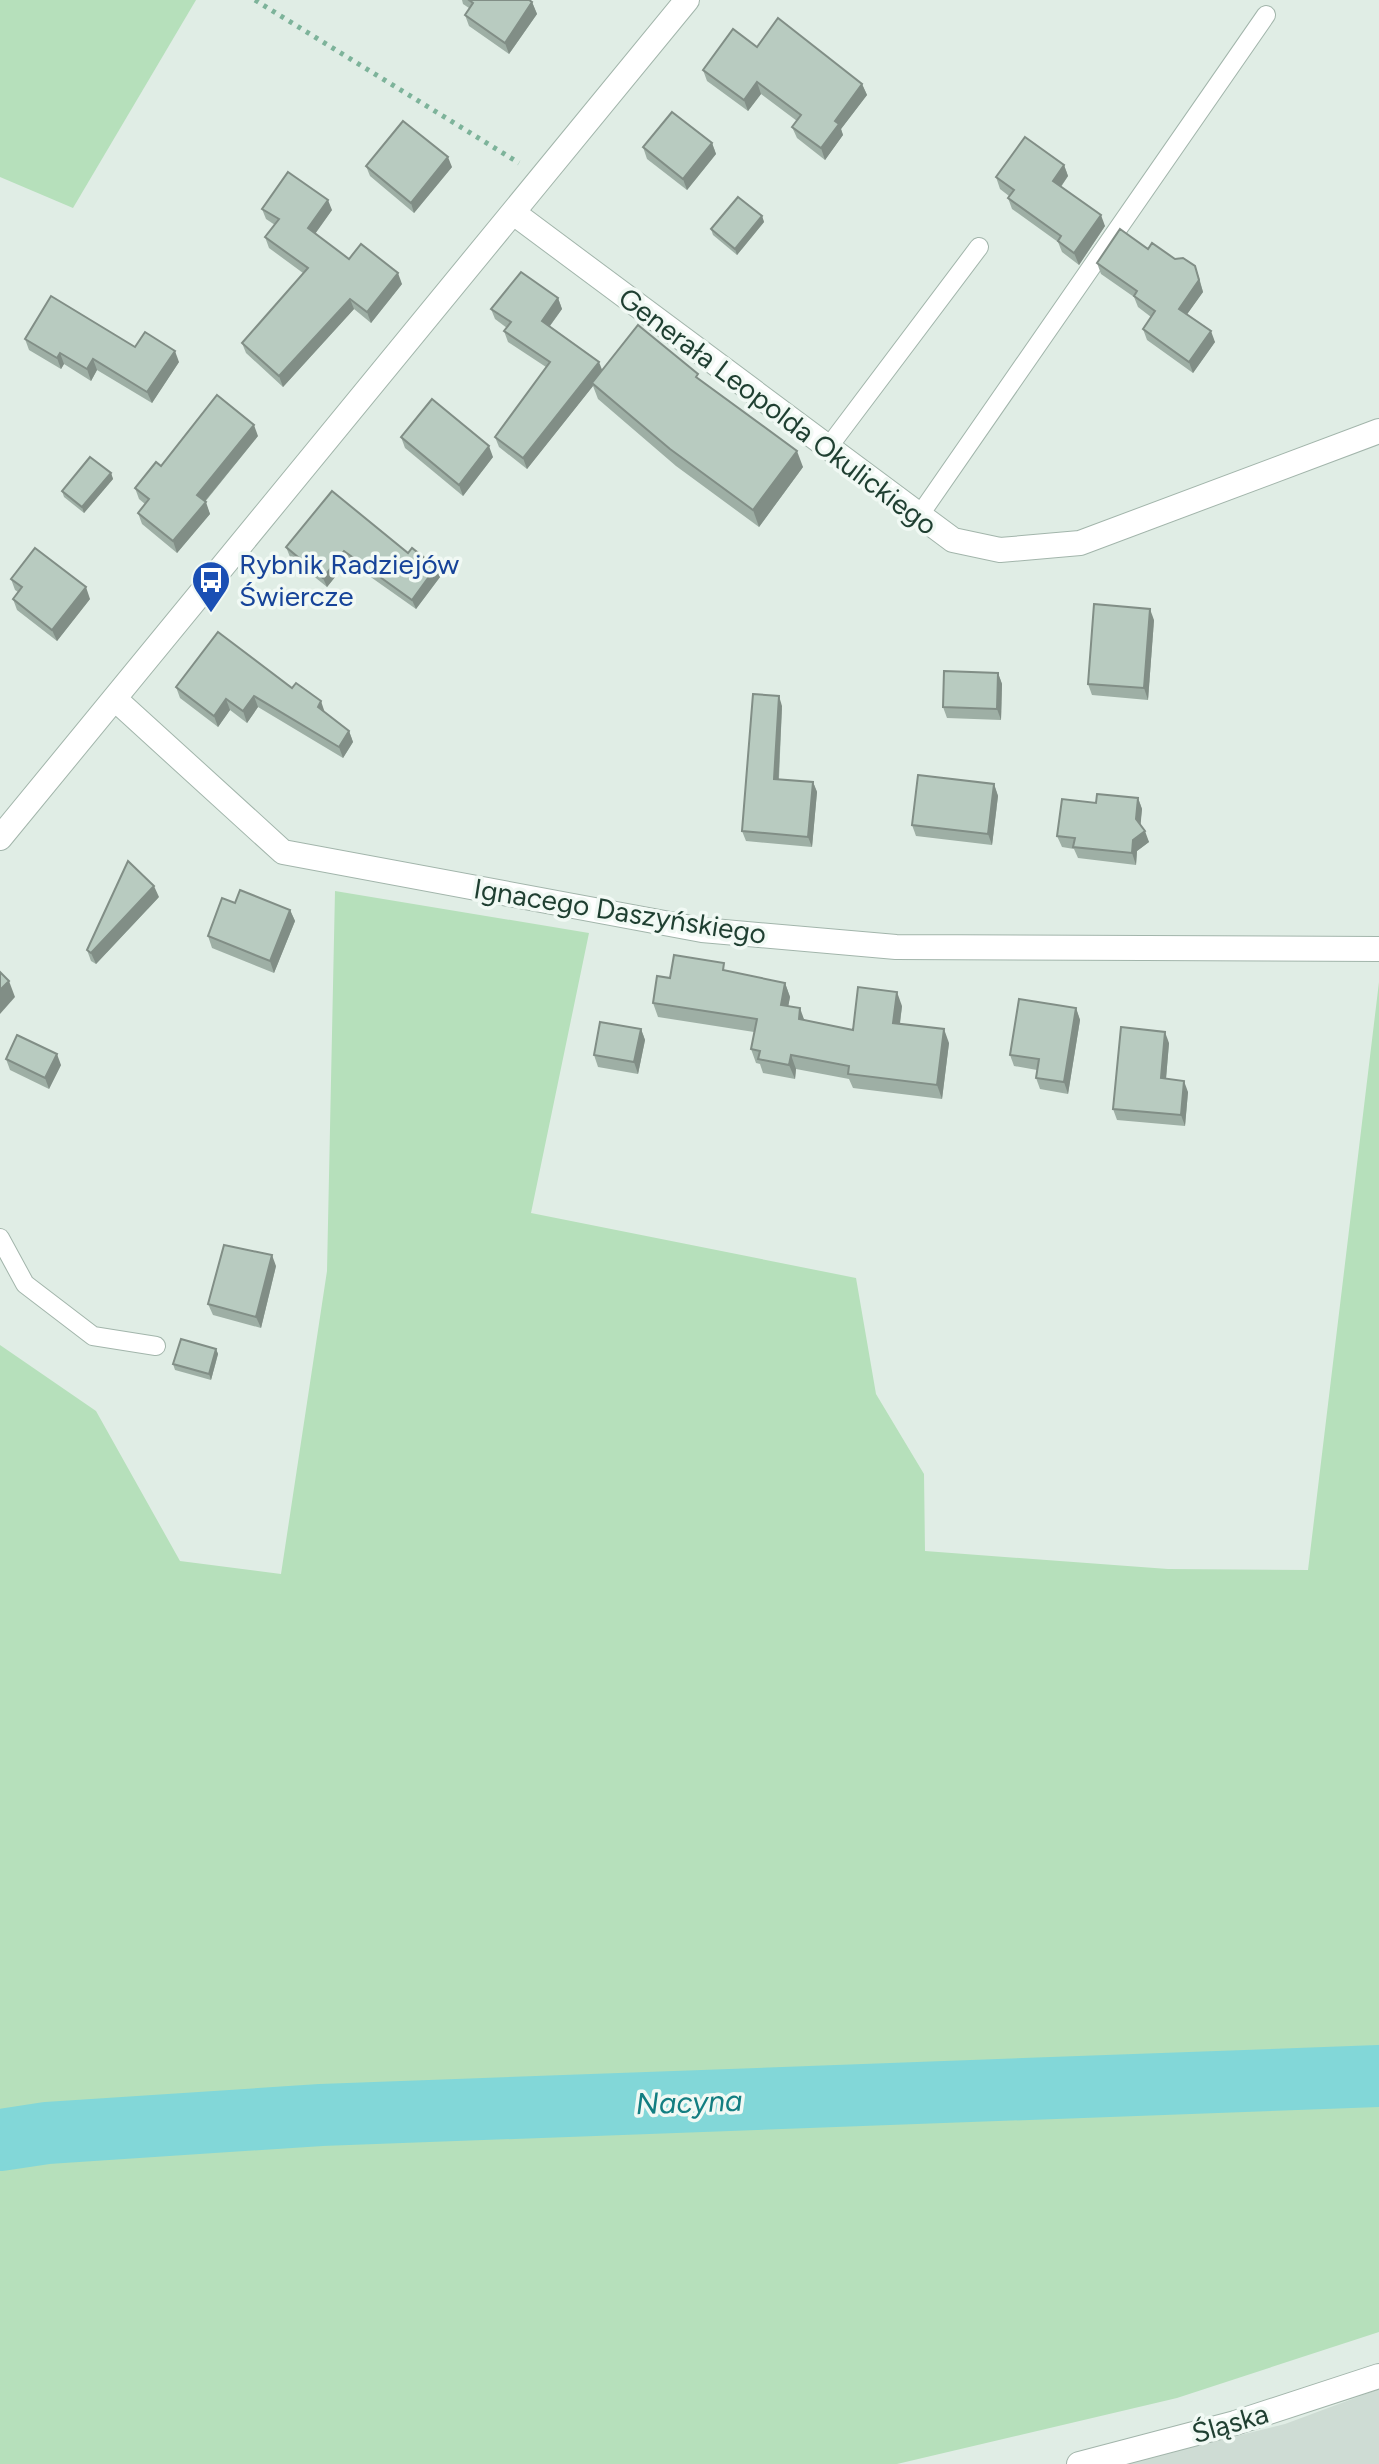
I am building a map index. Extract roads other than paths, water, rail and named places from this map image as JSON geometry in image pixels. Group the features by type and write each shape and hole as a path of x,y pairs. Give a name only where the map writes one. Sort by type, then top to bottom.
{"street":[{"path":"0,838 515,214 687,0"},
{"name":"Generała Leopolda Okulickiego","path":"515,214 953,540 1000,550 1080,543 1379,431"},
{"name":"Ignacego Daszyńskiego","path":"115,699 283,852 702,930 896,947 1379,949"},
{"name":"Śląska","path":"1079,2464 1235,2423 1379,2376"}],"lane":[{"path":"919,516 1266,15"},
{"path":"827,449 979,247"},
{"path":"0,1238 25,1284 93,1336 156,1346"}],"waterway":[{"name":"Nacyna","path":"0,2140 47,2133 321,2115 1379,2076"}],"place":[{"name":"Rybnik Radziejów Świercze","path":"211,614"}]}
